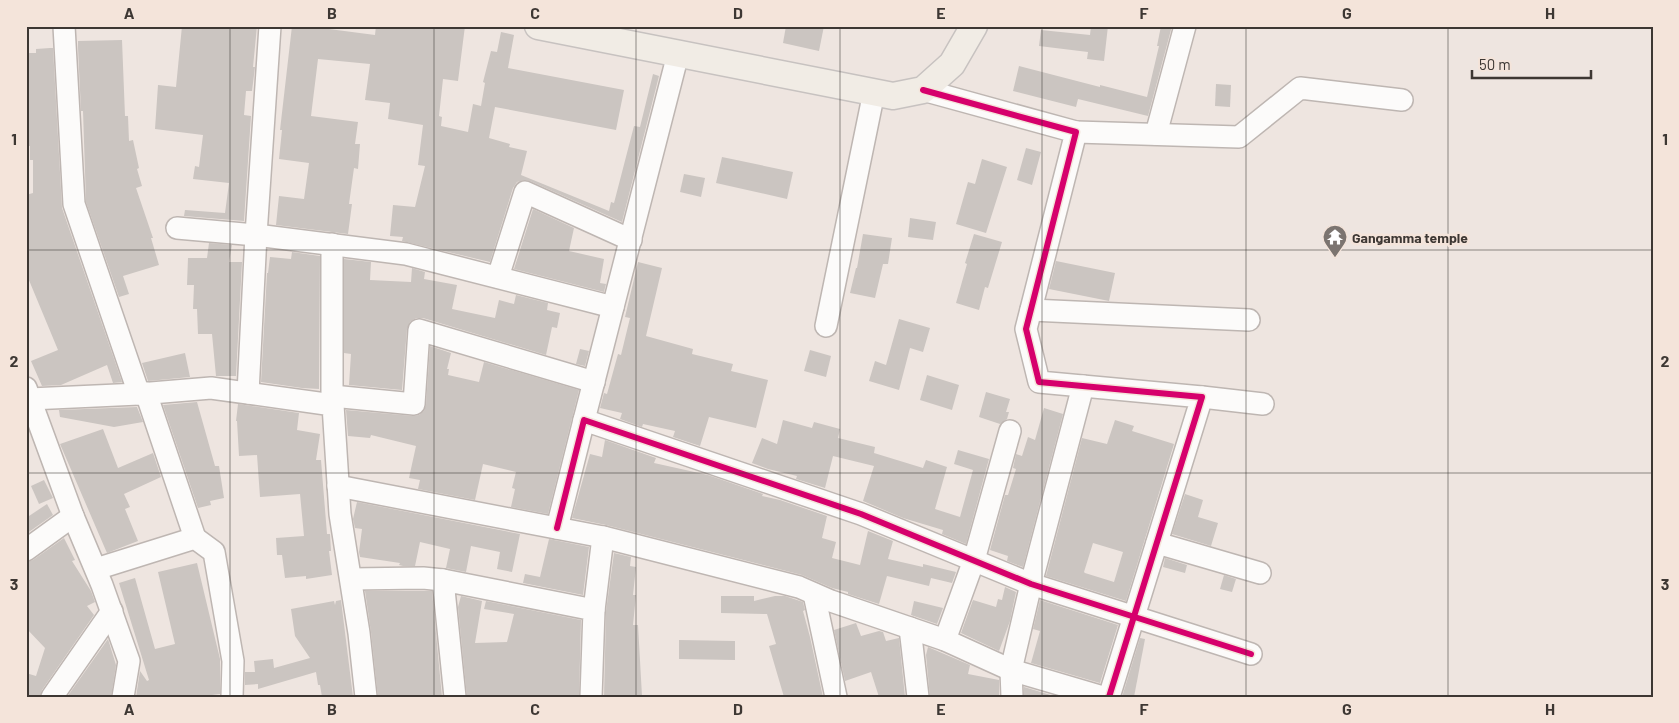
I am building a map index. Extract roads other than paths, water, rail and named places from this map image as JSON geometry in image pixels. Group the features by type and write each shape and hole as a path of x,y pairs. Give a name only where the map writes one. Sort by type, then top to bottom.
{"main road":[{"path":"538,26 892,96 923,90 952,64 974,26"}],"street":[{"path":"64,26 74,204 195,538 214,552 233,661 232,697"},
{"path":"248,393 270,26"},
{"path":"1156,134 1185,26"},
{"path":"557,528 678,54"},
{"path":"923,90 1076,132 1239,137 1300,88 1402,100"},
{"path":"826,326 874,92"},
{"path":"1076,132 1026,330 1039,382 1263,404"},
{"path":"498,277 525,192 631,240"},
{"path":"176,228 256,235 406,254 613,307"},
{"path":"332,244 333,401 340,514 359,633 366,697"},
{"path":"1031,310 1249,320"},
{"path":"123,697 129,661 112,611 73,516 28,393 143,394 211,388 333,401 414,404 419,330 594,382"},
{"path":"1012,697 1011,670 1031,584 1083,386"},
{"path":"1109,697 1202,397"},
{"path":"584,420 861,514 1031,584 1251,654"},
{"path":"946,640 974,560 1010,431"},
{"path":"338,486 603,537 799,587 946,640 1011,670 1103,697"},
{"path":"26,550 73,516"},
{"path":"591,697 594,610 603,537"},
{"path":"96,570 195,538"},
{"path":"1157,543 1260,573"},
{"path":"351,579 423,578 443,580 594,610"},
{"path":"443,580 455,697"},
{"path":"814,594 836,697"},
{"path":"52,697 112,611"},
{"path":"910,628 918,697"}],"place":[{"name":"Gangamma temple","path":"1335,258"}]}
